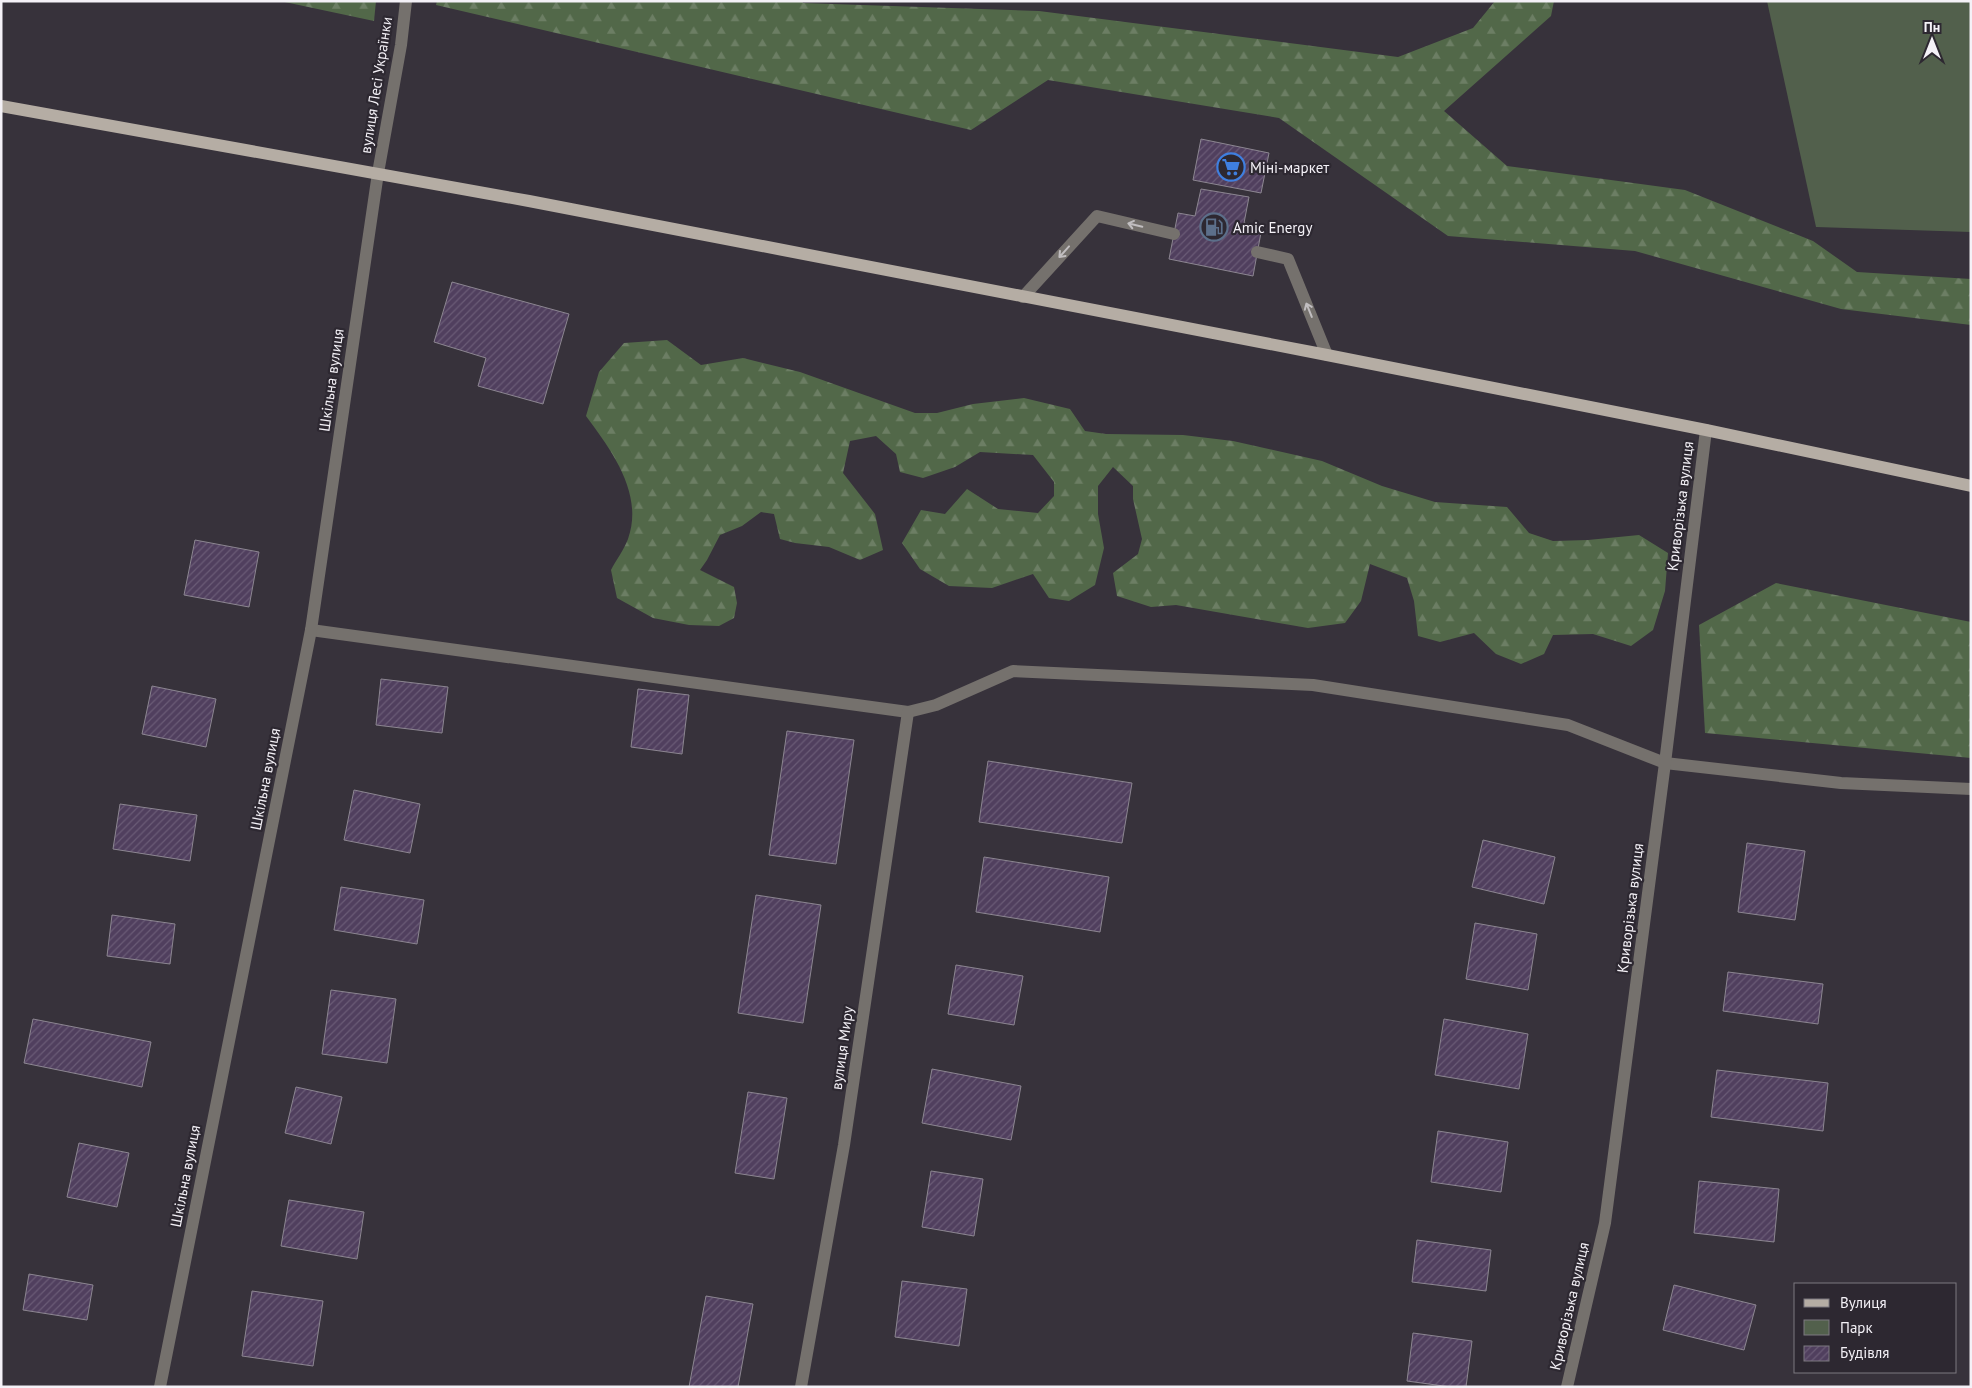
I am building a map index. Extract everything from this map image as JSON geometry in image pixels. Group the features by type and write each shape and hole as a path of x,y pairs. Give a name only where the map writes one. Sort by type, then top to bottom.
{"main road":[{"path":"1,106 378,173 1327,355 1706,430 1971,486"}],"street":[{"name":"вулиця Лесі Українки","path":"378,173 401,44 406,1"},
{"name":"Шкільна вулиця","path":"160,1387 311,630 378,173"},
{"path":"1023,297 1097,216 1174,234"},
{"path":"1257,252 1288,259 1327,355"},
{"name":"Криворізька вулиця","path":"1567,1387 1605,1223 1706,430"},
{"path":"311,630 908,712 936,705 1012,671 1313,685 1568,725 1665,763 1842,783 1971,789"},
{"name":"вулиця Миру","path":"801,1387 844,1145 908,712"}],"green space":[{"path":"280,1 376,1 374,21"},
{"path":"437,1 802,1 803,3 1039,11 1398,57 1473,28 1495,1 1554,1 1551,16 1444,111 1507,166 1685,190 1813,241 1857,272 1971,279 1971,325 1841,309 1635,251 1448,236 1279,118 1048,80 971,130 436,5"},
{"path":"1767,1 1971,1 1971,232 1816,227"},
{"path":"667,340 701,365 743,358 800,372 915,413 937,413 973,404 1024,398 1070,409 1085,431 1106,434 1183,435 1233,441 1322,461 1382,486 1435,502 1507,507 1529,533 1553,541 1639,535 1668,553 1665,591 1653,630 1631,646 1593,634 1553,635 1544,654 1521,664 1496,654 1474,633 1440,642 1418,636 1414,601 1407,578 1370,564 1361,601 1345,623 1308,628 1176,605 1151,607 1117,596 1113,573 1138,554 1142,539 1133,499 1133,486 1113,467 1098,486 1098,514 1104,548 1095,585 1069,601 1049,598 1033,574 992,588 949,586 920,569 902,543 921,510 945,514 967,489 998,509 1038,513 1054,496 1054,482 1033,455 980,452 955,467 923,478 900,472 896,454 876,436 850,441 843,473 875,514 883,550 860,560 829,547 795,543 780,539 774,514 761,512 742,526 720,535 700,570 734,587 737,603 734,618 719,626 689,625 653,618 617,598 611,570 628,539 632,522 632,506 629,490 615,458 586,416 599,372 624,343"},
{"path":"1776,583 1971,622 1971,758 1705,733 1699,625"}],"building":[{"name":"Міні-маркет","path":"1201,139 1269,153 1261,193 1193,180"},
{"path":"1201,189 1249,197 1244,223 1262,227 1253,276 1169,259 1178,213 1195,216"},
{"path":"452,282 569,314 543,404 478,386 486,358 434,342"},
{"path":"195,540 259,552 249,607 184,595"},
{"path":"381,679 448,687 442,733 376,725"},
{"path":"152,686 216,699 206,747 142,734"},
{"path":"638,689 689,695 682,754 631,747"},
{"path":"787,731 854,740 836,864 769,855"},
{"path":"988,761 1132,783 1122,843 979,822"},
{"path":"354,790 420,804 410,853 344,840"},
{"path":"120,804 197,815 190,861 113,849"},
{"path":"1483,840 1555,857 1544,904 1472,887"},
{"path":"1747,843 1805,851 1795,920 1738,912"},
{"path":"984,857 1109,877 1100,932 976,912"},
{"path":"341,887 424,900 417,944 334,930"},
{"path":"756,895 821,905 803,1023 738,1013"},
{"path":"112,915 175,924 170,964 107,956"},
{"path":"1475,923 1537,934 1528,990 1466,979"},
{"path":"956,965 1023,976 1014,1025 948,1014"},
{"path":"1728,972 1823,984 1818,1024 1723,1011"},
{"path":"331,990 396,999 387,1063 322,1054"},
{"path":"33,1019 151,1042 142,1087 24,1063"},
{"path":"1444,1019 1528,1034 1519,1089 1435,1075"},
{"path":"932,1069 1021,1086 1011,1140 922,1123"},
{"path":"1717,1070 1828,1083 1823,1131 1711,1117"},
{"path":"296,1087 342,1097 331,1144 285,1133"},
{"path":"748,1092 787,1098 774,1179 735,1173"},
{"path":"1438,1131 1508,1142 1501,1192 1431,1182"},
{"path":"79,1143 129,1153 117,1207 67,1197"},
{"path":"931,1171 983,1179 974,1236 922,1227"},
{"path":"1699,1181 1779,1189 1774,1242 1694,1233"},
{"path":"289,1200 364,1212 357,1259 281,1246"},
{"path":"1417,1240 1491,1250 1486,1291 1412,1282"},
{"path":"29,1274 93,1285 87,1320 23,1310"},
{"path":"902,1281 967,1289 959,1346 895,1337"},
{"path":"1674,1285 1756,1305 1744,1350 1663,1330"},
{"path":"252,1291 323,1301 313,1366 242,1356"},
{"path":"706,1296 753,1304 738,1387 689,1387"},
{"path":"1413,1333 1472,1341 1466,1387 1451,1387 1407,1381"}],"place":[{"name":"Міні-маркет","path":"1231,167"},
{"name":"Amic Energy","path":"1214,227"}]}
